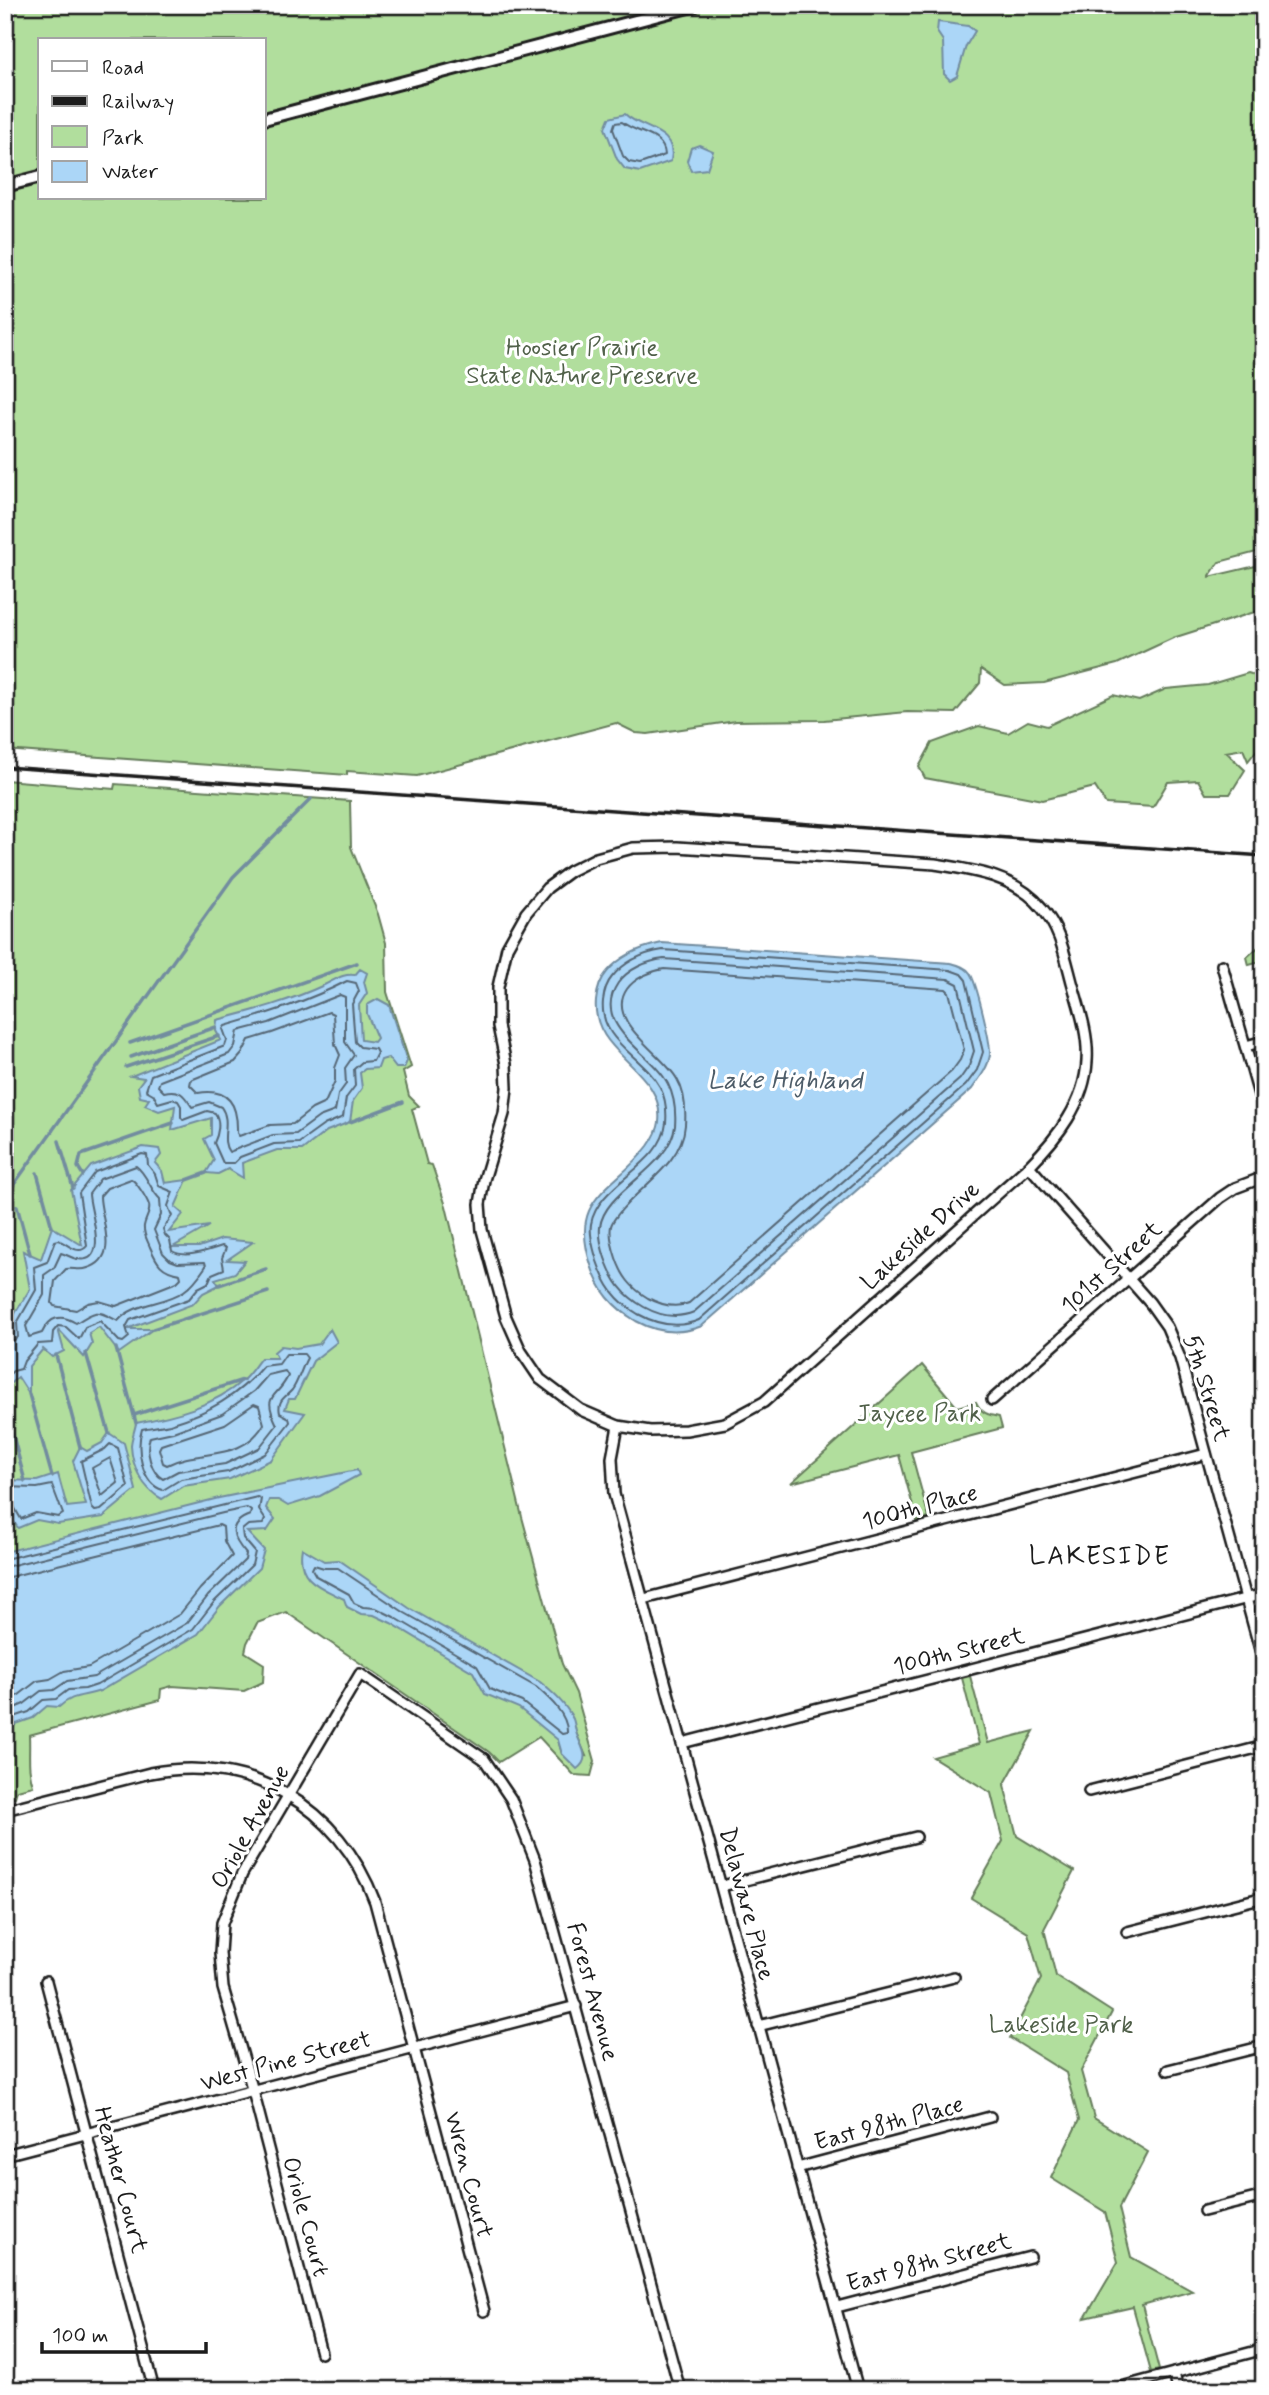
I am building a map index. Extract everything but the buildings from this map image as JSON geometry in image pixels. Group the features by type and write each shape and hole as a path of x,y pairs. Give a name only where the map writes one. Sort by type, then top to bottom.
{"street":[{"path":"266,118 696,5"},
{"path":"5,186 38,178"},
{"name":"Lakeside Drive","path":"677,847 935,864 975,870 1000,878 1042,907 1059,934 1084,1026 1087,1060 1083,1084 1058,1137 1029,1167 764,1402 725,1423 686,1430 650,1431 618,1426 581,1410 540,1379 527,1360 506,1317 482,1230 480,1204 484,1180 504,1114 507,1088 506,1064 498,1026 498,987 507,947 526,913 547,888 570,871 596,858 633,848 677,847"},
{"path":"1222,965 1264,1112"},
{"path":"1246,1046 1264,1041"},
{"name":"5th Street","path":"1029,1167 1128,1278 1167,1327 1180,1358 1264,1664"},
{"name":"101st Street","path":"992,1400 1220,1198 1235,1188 1264,1177"},
{"name":"Delaware Place","path":"618,1426 612,1458 614,1494 858,2390"},
{"name":"100th Place","path":"644,1599 1206,1454"},
{"name":"100th Street","path":"682,1743 1264,1594"},
{"name":"Oriole Avenue","path":"253,2091 223,1988 220,1953 222,1923 242,1874 360,1674"},
{"name":"Forest Avenue","path":"360,1674 479,1755 495,1771 511,1799 530,1844 680,2390"},
{"path":"1089,1791 1264,1746"},
{"name":"Wren Court","path":"5,1810 138,1775 174,1769 228,1772 270,1785 289,1795 322,1820 347,1848 366,1881 378,1912 484,2311"},
{"path":"722,1886 916,1837"},
{"path":"1127,1932 1264,1897"},
{"path":"758,2026 954,1977"},
{"name":"Heather Court","path":"46,1981 154,2390"},
{"name":"West Pine Street","path":"5,2155 576,2006"},
{"path":"1168,2070 1264,2046"},
{"name":"Oriole Court","path":"253,2091 321,2353"},
{"name":"East 98th Place","path":"797,2168 990,2117"},
{"path":"1204,2211 1264,2196"},
{"name":"East 98th Street","path":"837,2307 1030,2257"},
{"path":"1110,2390 1146,2385 1174,2373 1264,2349"},
{"path":"1174,2373 1178,2390"}],"green space":[{"name":"Hoosier Prairie State Nature Preserve","path":"5,5 1264,5 1264,550 1219,562 1209,577 1264,564 1264,585 1259,586 1264,609 1173,638 1117,664 1044,683 1005,685 981,669 980,683 955,713 907,712 824,720 736,721 648,734 636,733 616,723 417,776 347,771 347,775 5,750"},
{"path":"1248,673 1264,678 1264,741 1248,761 1243,749 1226,752 1245,770 1230,794 1206,794 1198,780 1168,782 1153,807 1106,804 1095,787 1042,800 925,778 919,767 932,743 979,726 1008,733 1028,721 1047,726 1113,695 1139,701 1166,689 1208,685"},
{"path":"5,780 114,789 115,784 350,801 351,847 378,914 386,943 387,992 411,1067 403,1072 409,1096 419,1106 412,1109 427,1164 432,1165 446,1206 522,1517 562,1664 576,1693 595,1761 591,1776 574,1775 539,1737 499,1762 489,1752 286,1612 257,1623 247,1643 245,1652 264,1664 263,1682 244,1691 172,1686 161,1689 160,1700 29,1735 29,1766 33,1786 17,1790 15,1797 5,1800","holes":["574,1728 586,1756 562,1754 558,1740"]},
{"path":"1264,942 1264,961 1249,965 1247,957"},
{"name":"Jaycee Park","path":"922,1365 957,1407 976,1402 985,1413 999,1417 1002,1428 911,1452 929,1518 917,1521 899,1455 791,1483"},
{"name":"Lakeside Park","path":"970,1676 988,1743 1034,1731 1004,1785 1017,1836 1074,1871 1044,1929 1056,1976 1112,2012 1081,2071 1094,2118 1148,2152 1119,2208 1131,2257 1192,2291 1142,2305 1159,2370 1151,2372 1133,2307 1085,2318 1118,2262 1105,2212 1051,2178 1079,2120 1066,2073 1010,2038 1041,1979 1028,1933 971,1898 1003,1841 991,1793 933,1757 979,1744 962,1678"}],"water":[{"path":"938,22 968,26 975,31 966,46 957,76 950,80 944,74 943,41 937,32"},
{"path":"625,114 664,136 672,150 671,161 640,172 625,169 617,159 605,128 609,118"},
{"path":"699,145 713,151 707,169 691,171 687,161 691,148"},
{"name":"Lake Highland","path":"662,943 959,965 968,971 973,979 990,1048 989,1060 972,1089 702,1326 677,1332 644,1325 614,1304 594,1274 585,1242 585,1224 598,1196 648,1146 659,1122 658,1104 651,1088 615,1049 598,1020 598,989 605,975 625,956"},
{"path":"360,969 367,973 364,982 367,993 359,1005 361,1040 374,1042 377,1038 367,1014 367,1005 378,999 389,1005 407,1061 404,1068 396,1068 388,1058 381,1060 378,1068 365,1069 360,1073 362,1088 353,1101 350,1122 327,1131 302,1150 277,1150 242,1163 243,1178 228,1169 218,1174 206,1173 214,1160 204,1139 211,1135 211,1118 172,1130 175,1106 159,1111 145,1105 149,1099 140,1097 138,1086 144,1078 131,1076 221,1040 216,1031 217,1020 285,1001 343,976 355,975"},
{"path":"143,1147 159,1149 161,1155 155,1163 162,1171 165,1183 187,1180 175,1207 183,1214 169,1232 209,1226 173,1247 199,1247 222,1239 253,1242 227,1260 245,1261 235,1273 215,1279 219,1285 203,1293 193,1304 127,1329 153,1329 119,1353 99,1327 89,1333 92,1344 84,1357 58,1329 64,1351 52,1357 43,1349 29,1366 29,1394 18,1377 5,1388 5,1336 12,1334 7,1316 14,1315 30,1289 23,1251 41,1259 52,1227 82,1245 71,1190 91,1166"},
{"path":"330,1329 337,1342 313,1361 295,1399 289,1399 285,1409 305,1413 271,1460 230,1479 183,1486 162,1499 149,1489 136,1469 132,1454 131,1443 136,1423 179,1413 220,1397 243,1380 261,1358 277,1358 274,1352 281,1346 296,1348 319,1344"},
{"path":"109,1433 124,1443 136,1490 103,1517 58,1524 37,1520 18,1528 9,1515 5,1480 37,1481 58,1474 67,1507 86,1505 73,1461 80,1447 87,1451 102,1443"},
{"path":"357,1470 359,1475 320,1496 288,1506 278,1500 269,1500 266,1508 275,1519 267,1531 247,1532 264,1550 259,1568 220,1606 198,1634 100,1691 74,1698 59,1707 47,1706 33,1718 16,1724 5,1736 5,1552 219,1498"},
{"path":"302,1548 324,1561 339,1560 409,1608 540,1682 563,1703 573,1719 584,1753 581,1765 577,1769 562,1754 558,1740 519,1708 485,1694 473,1672 391,1623 347,1607 344,1599 312,1581 303,1568"}],"waterway":[{"path":"5,1197 233,877 311,799"},
{"path":"130,1043 357,963"},
{"path":"131,1057 216,1027"},
{"path":"126,1067 219,1036"},
{"path":"350,1122 403,1102"},
{"path":"83,1175 78,1167 81,1155 173,1123"},
{"path":"59,1141 73,1188"},
{"path":"37,1173 52,1227"},
{"path":"187,1180 206,1173"},
{"path":"17,1206 30,1254"},
{"path":"219,1285 266,1269"},
{"path":"153,1329 268,1292"},
{"path":"5,1298 10,1316"},
{"path":"116,1348 136,1423"},
{"path":"86,1353 109,1433"},
{"path":"56,1355 80,1447"},
{"path":"134,1415 243,1380"},
{"path":"29,1394 52,1476"},
{"path":"5,1406 25,1481"}],"railway":[{"path":"5,767 1264,856"}],"district":[{"name":"LAKESIDE","path":"1100,1557"}]}
